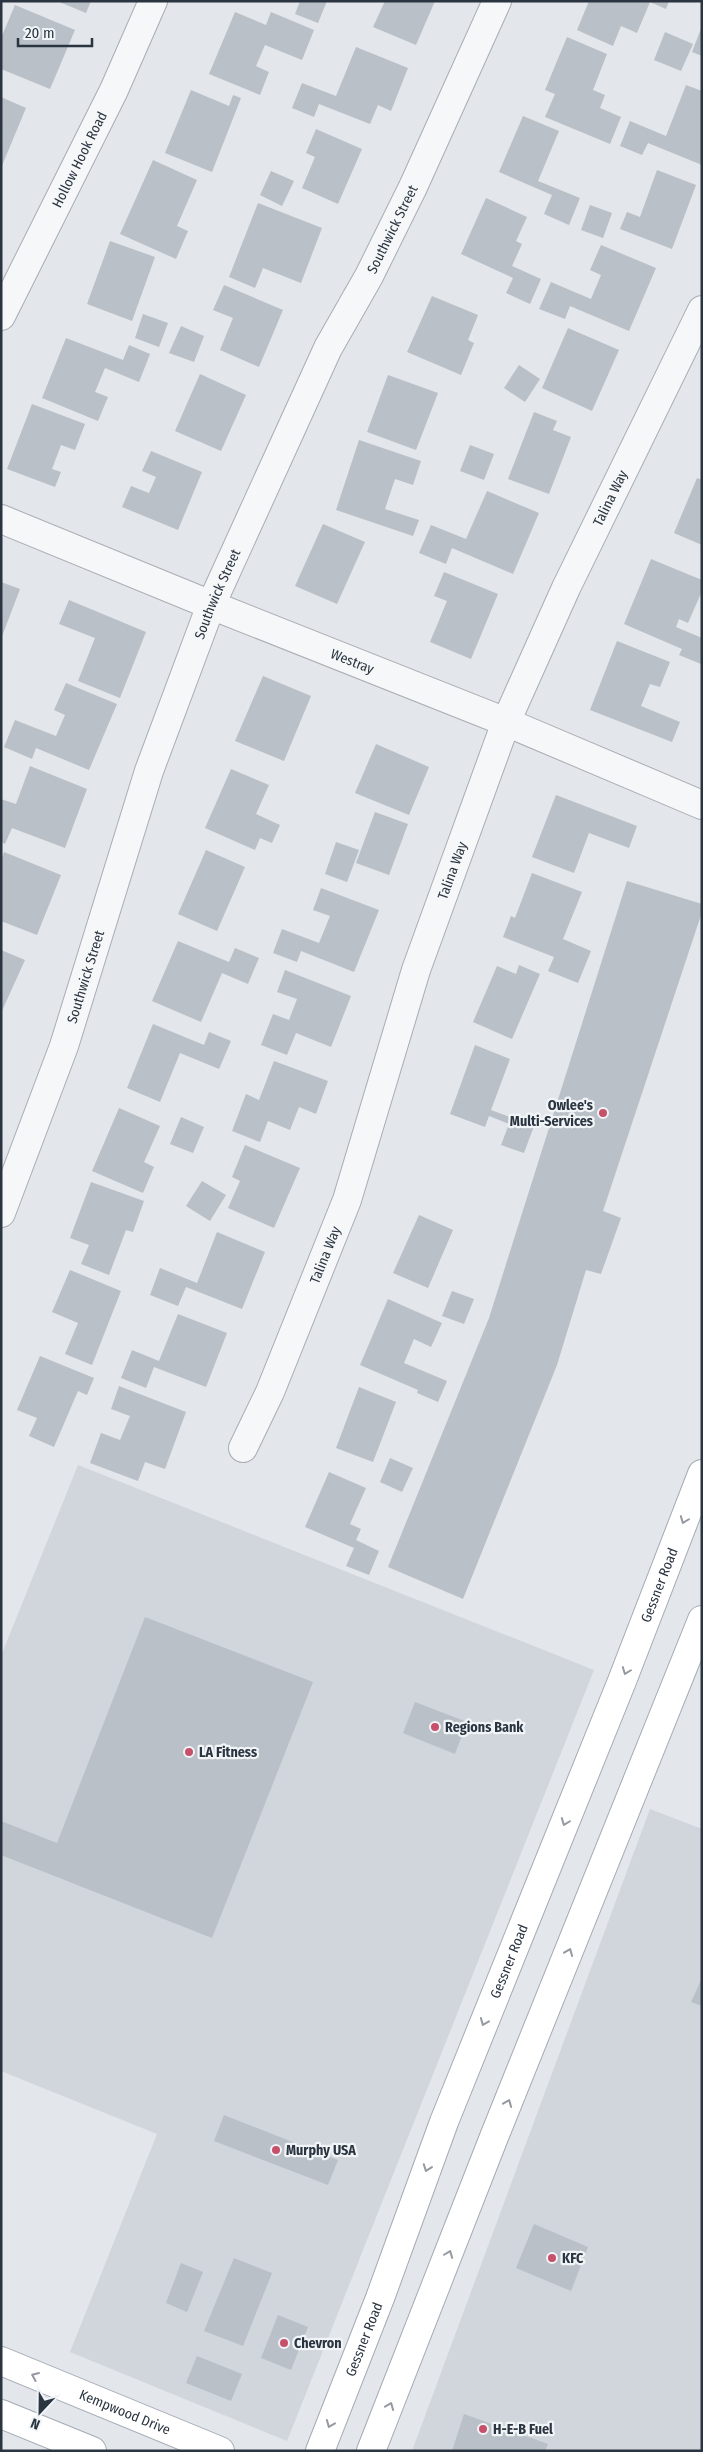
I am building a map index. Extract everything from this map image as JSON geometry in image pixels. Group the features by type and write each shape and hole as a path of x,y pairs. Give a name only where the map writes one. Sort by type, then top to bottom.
{"main road":[{"name":"Gessner Road","path":"320,2451 380,2298 444,2122 622,1681 702,1474"},
{"path":"371,2451 494,2137 702,1620"},
{"name":"Kempwood Drive","path":"1,2361 220,2451"},
{"path":"1,2414 92,2451"}],"street":[{"name":"Hollow Hook Road","path":"1,316 114,90 153,1"},
{"name":"Southwick Street","path":"1,1213 64,1046 149,771 211,606 328,348 369,276 413,188 497,1"},
{"name":"Talina Way","path":"244,1448 270,1392 347,1200 416,970 506,722 566,588 702,310"},
{"name":"Westray","path":"1,519 211,606 506,722 702,805"}],"shaded area":[{"path":"78,1465 594,1670 287,2441 70,2352 157,2134 1,2071 1,1656"},
{"path":"650,1809 702,1829 702,2451 412,2451"}],"building":[{"path":"57,1 91,1 86,13"},
{"path":"300,1 327,1 318,23 295,14"},
{"path":"385,1 435,1 416,45 373,27"},
{"path":"589,1 669,1 666,9 650,2 637,33 621,26 613,46 577,30"},
{"path":"15,5 75,30 50,89 1,69 1,38"},
{"path":"235,12 266,25 271,12 314,30 302,60 265,45 256,66 269,72 260,95 209,74"},
{"path":"702,26 702,56 692,52"},
{"path":"665,32 693,44 681,71 654,60"},
{"path":"567,37 607,54 593,90 605,95 600,108 621,117 610,144 545,117 555,94 545,90"},
{"path":"356,47 408,68 391,111 378,105 370,124 319,104 314,117 292,108 302,83 336,96"},
{"path":"686,85 702,91 702,165 648,143 642,155 620,146 630,121 666,136"},
{"path":"191,90 229,106 233,95 241,98 212,172 165,153"},
{"path":"1,97 26,108 1,168"},
{"path":"523,116 559,131 538,181 580,198 569,225 544,214 552,195 499,172"},
{"path":"316,129 362,149 338,204 302,188 315,157 306,153"},
{"path":"153,160 197,180 177,226 188,231 176,259 120,234"},
{"path":"657,170 696,185 672,249 620,229 627,212 640,217"},
{"path":"271,171 294,181 282,206 260,195"},
{"path":"486,198 527,217 516,241 522,244 512,266 541,279 530,304 506,293 513,278 461,254"},
{"path":"258,203 322,228 301,283 263,268 255,288 229,277"},
{"path":"590,205 612,213 603,238 581,230"},
{"path":"110,241 155,257 132,321 87,304"},
{"path":"601,245 656,268 629,331 570,306 565,319 539,309 551,282 591,299 601,275 590,270"},
{"path":"224,285 283,310 259,367 220,350 233,318 213,310"},
{"path":"432,296 478,315 468,340 474,343 461,375 407,352"},
{"path":"143,314 168,323 159,347 135,338"},
{"path":"181,326 204,336 194,362 169,353"},
{"path":"568,328 619,350 592,411 542,388"},
{"path":"66,338 123,360 129,345 150,354 139,382 105,368 95,392 108,397 98,421 42,398"},
{"path":"519,365 540,379 525,402 504,388"},
{"path":"200,374 246,395 221,451 175,431"},
{"path":"388,375 438,393 416,450 367,432"},
{"path":"32,404 85,424 75,450 61,445 52,469 61,472 55,487 7,469"},
{"path":"534,412 557,421 553,430 571,437 549,494 508,479"},
{"path":"359,440 421,461 413,485 395,479 385,509 419,520 413,536 336,510"},
{"path":"470,445 494,454 484,480 460,471"},
{"path":"151,451 202,472 178,530 122,507 131,486 149,493 156,477 142,471"},
{"path":"697,478 702,480 702,545 674,533"},
{"path":"487,491 539,513 513,574 452,548 446,564 419,553 431,525 466,539"},
{"path":"323,524 365,542 337,604 295,586"},
{"path":"651,559 702,580 702,591 688,623 679,619 676,627 702,638 701,664 679,655 682,649 624,624"},
{"path":"444,572 498,594 471,659 430,642 447,601 434,596"},
{"path":"1,582 20,589 1,639"},
{"path":"69,600 146,632 120,698 78,681 95,638 59,624"},
{"path":"617,641 670,662 660,687 650,684 641,706 680,722 672,742 590,710"},
{"path":"263,676 311,696 284,761 235,741"},
{"path":"66,683 117,704 89,770 36,748 32,759 4,747 15,720 56,736 65,715 54,710"},
{"path":"376,744 429,767 409,815 355,793"},
{"path":"30,766 87,789 65,848 12,828 5,844 1,842 1,799 16,804"},
{"path":"231,769 269,785 256,814 280,825 272,843 260,838 255,850 205,828"},
{"path":"556,795 637,826 629,848 589,833 574,873 532,857"},
{"path":"375,812 408,824 389,875 356,863"},
{"path":"336,842 359,850 347,882 325,874"},
{"path":"206,850 245,867 217,931 178,914"},
{"path":"4,852 61,875 37,935 1,921 1,860"},
{"path":"532,873 582,892 563,939 591,951 578,983 548,971 554,957 503,937 511,916 515,918"},
{"path":"627,881 702,904 702,912 603,1211 621,1218 601,1274 586,1270 557,1365 463,1599 388,1567 489,1318"},
{"path":"321,888 379,910 354,972 301,951 297,962 273,953 282,929 319,943 330,916 313,910"},
{"path":"178,941 229,962 235,948 259,958 248,984 222,973 201,1022 152,1001"},
{"path":"1,950 25,960 1,1013"},
{"path":"519,965 540,974 512,1039 473,1022 497,966 516,974"},
{"path":"285,970 351,996 331,1047 296,1033 287,1055 261,1045 273,1014 289,1020 297,999 277,992"},
{"path":"153,1024 204,1045 209,1032 231,1041 219,1069 180,1053 160,1102 127,1088"},
{"path":"475,1045 510,1059 491,1110 534,1126 524,1153 501,1145 509,1124 489,1116 485,1127 450,1114"},
{"path":"274,1061 328,1081 316,1114 299,1107 290,1130 268,1121 260,1142 232,1131 246,1094 259,1100"},
{"path":"119,1108 160,1126 144,1162 154,1167 143,1193 92,1171"},
{"path":"181,1117 204,1127 193,1153 170,1144"},
{"path":"245,1145 300,1168 274,1228 228,1208 240,1181 232,1177"},
{"path":"202,1181 226,1195 210,1221 186,1206"},
{"path":"91,1182 144,1201 133,1232 126,1230 109,1275 81,1264 89,1245 70,1238"},
{"path":"419,1215 453,1230 428,1288 393,1273"},
{"path":"217,1232 265,1252 242,1309 186,1287 178,1306 150,1295 160,1268 197,1283"},
{"path":"70,1270 121,1291 92,1365 65,1354 78,1323 52,1312"},
{"path":"452,1291 474,1299 464,1324 442,1316"},
{"path":"388,1299 442,1323 431,1347 414,1339 404,1363 447,1381 438,1402 417,1393 418,1390 360,1365"},
{"path":"178,1314 227,1333 206,1387 154,1367 146,1388 121,1378 132,1350 159,1361"},
{"path":"40,1356 94,1378 87,1395 78,1391 54,1447 29,1436 37,1418 17,1410"},
{"path":"119,1386 186,1412 165,1469 145,1462 138,1481 90,1463 101,1433 120,1440 130,1416 111,1409"},
{"path":"359,1387 396,1402 373,1462 336,1448"},
{"path":"390,1458 413,1468 402,1492 380,1482"},
{"path":"329,1472 366,1488 350,1524 361,1529 356,1540 379,1551 369,1575 346,1566 354,1548 305,1527"},
{"name":"LA Fitness","path":"145,1617 313,1682 212,1938 1,1855 1,1821 57,1843"},
{"name":"Regions Bank","path":"415,1702 467,1722 455,1754 403,1733"},
{"path":"702,1978 702,2006 691,2002"},
{"name":"Murphy USA","path":"224,2115 338,2160 328,2185 214,2141"},
{"name":"KFC","path":"534,2224 588,2247 571,2291 516,2268"},
{"path":"234,2258 272,2273 243,2346 204,2331"},
{"path":"181,2263 203,2272 187,2312 166,2303"},
{"name":"Chevron","path":"278,2315 308,2327 291,2370 261,2358"},
{"path":"197,2356 242,2374 231,2401 186,2383"},
{"name":"H-E-B Fuel","path":"464,2414 548,2444 545,2451 452,2451"}],"place":[{"name":"Owlee's Multi-Services","path":"603,1113"},
{"name":"Regions Bank","path":"435,1727"},
{"name":"LA Fitness","path":"189,1752"},
{"name":"Murphy USA","path":"276,2150"},
{"name":"KFC","path":"552,2258"},
{"name":"Chevron","path":"284,2343"},
{"name":"H-E-B Fuel","path":"483,2429"}]}
